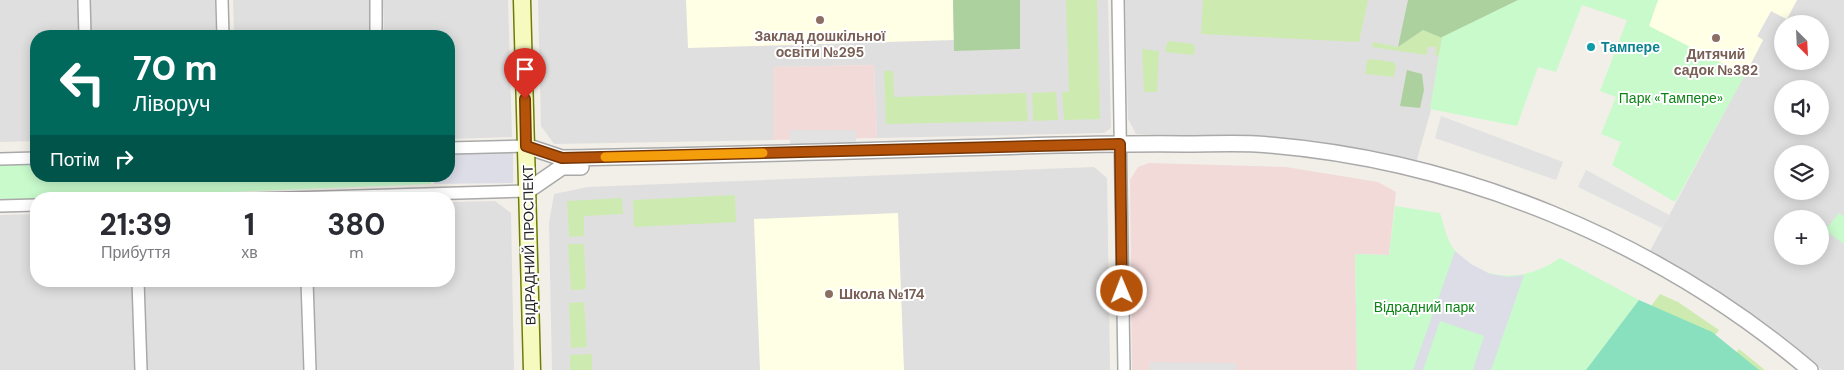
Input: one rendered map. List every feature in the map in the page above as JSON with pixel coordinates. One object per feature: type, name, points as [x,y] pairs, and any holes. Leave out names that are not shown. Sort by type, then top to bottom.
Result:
[{"type":"main road","name":"ВІДРАДНИЙ ПРОСПЕКТ","points":[[522,0],[532,370]]},
{"type":"street","points":[[84,0],[85,30]]},
{"type":"street","points":[[222,0],[223,30]]},
{"type":"street","points":[[376,0],[376,30]]},
{"type":"street","points":[[1118,0],[1124,370]]},
{"type":"street","points":[[455,148],[526,146],[562,158],[1255,144],[1323,152],[1388,164],[1464,184],[1557,216],[1650,260],[1715,297],[1778,342],[1810,370]]},
{"type":"street","points":[[455,193],[527,191],[562,167],[1120,147],[1256,151],[1322,158],[1435,181],[1542,217],[1592,238],[1646,265],[1711,303],[1772,344],[1803,370]]},
{"type":"street","points":[[0,159],[30,158]]},
{"type":"street","points":[[0,206],[30,205]]},
{"type":"street","points":[[138,287],[141,370]]},
{"type":"street","points":[[307,287],[310,370]]},
{"type":"shaded area","points":[[0,0],[215,0],[216,30],[30,30],[30,141],[0,142]]},
{"type":"shaded area","points":[[233,0],[371,0],[372,30],[234,30]]},
{"type":"shaded area","points":[[383,0],[508,0],[512,137],[455,139],[455,30],[384,30]]},
{"type":"shaded area","points":[[538,0],[1108,0],[1111,128],[1104,133],[877,138],[874,65],[773,67],[773,140],[554,144],[541,126]]},
{"type":"shaded area","name":"Заклад дошкільної освіти №295","points":[[686,0],[953,0],[954,40],[688,48]]},
{"type":"shaded area","points":[[1125,0],[1462,0],[1416,163],[1324,144],[1216,136],[1136,134],[1128,119]]},
{"type":"shaded area","name":"Дитячий садок №382","points":[[1658,0],[1797,0],[1789,15],[1779,15],[1771,11],[1757,36],[1763,40],[1745,75],[1648,26]]},
{"type":"shaded area","points":[[1797,0],[1844,0],[1844,370],[1822,370],[1750,314],[1689,273],[1650,251],[1763,40],[1757,37],[1771,11],[1778,15],[1774,15],[1774,70],[1829,70],[1829,15],[1788,15]]},
{"type":"shaded area","points":[[874,65],[877,138],[773,140],[773,67]]},
{"type":"shaded area","points":[[1441,116],[1563,162],[1556,180],[1435,138]]},
{"type":"shaded area","points":[[790,130],[856,130],[856,143],[790,144]]},
{"type":"shaded area","points":[[513,151],[513,183],[434,184],[434,182],[455,182],[455,152]]},
{"type":"shaded area","points":[[1149,163],[1286,167],[1378,182],[1396,192],[1389,255],[1355,254],[1357,370],[1132,370],[1130,180],[1138,167]]},
{"type":"shaded area","points":[[1094,167],[1107,178],[1110,370],[552,370],[549,223],[554,194],[588,187]]},
{"type":"shaded area","points":[[1586,170],[1671,216],[1662,228],[1578,187]]},
{"type":"shaded area","points":[[495,201],[511,213],[514,370],[317,370],[313,287],[455,287],[455,202]]},
{"type":"shaded area","name":"Школа №174","points":[[898,213],[904,370],[760,370],[754,219]]},
{"type":"shaded area","points":[[30,214],[30,287],[300,287],[303,370],[0,370],[0,215]]},
{"type":"shaded area","points":[[1455,251],[1471,264],[1490,274],[1509,277],[1524,275],[1491,370],[1473,370],[1484,336],[1440,321],[1423,370],[1413,370]]},
{"type":"shaded area","points":[[1150,362],[1236,363],[1236,370],[1149,370]]},
{"type":"green space","points":[[953,0],[1020,0],[1020,49],[954,51]]},
{"type":"green space","points":[[1066,0],[1097,0],[1100,119],[1064,120],[1062,92],[1069,92]]},
{"type":"green space","points":[[1203,0],[1368,0],[1359,42],[1201,34]]},
{"type":"green space","points":[[1408,0],[1529,0],[1447,40],[1423,30],[1398,47]]},
{"type":"green space","name":"Парк «Тампере»","points":[[1518,0],[1658,0],[1649,26],[1745,75],[1675,202],[1612,165],[1621,142],[1601,134],[1616,97],[1600,91],[1627,20],[1582,5],[1556,72],[1538,67],[1517,126],[1430,109],[1442,37]]},
{"type":"green space","points":[[1423,30],[1442,37],[1439,56],[1435,55],[1436,47],[1427,47],[1427,55],[1372,47],[1373,42],[1398,47]]},
{"type":"green space","points":[[1170,41],[1193,44],[1195,48],[1194,55],[1165,52],[1167,43]]},
{"type":"green space","points":[[1142,49],[1159,51],[1157,92],[1144,92]]},
{"type":"green space","points":[[1371,59],[1393,62],[1396,65],[1394,77],[1365,74],[1367,61]]},
{"type":"green space","points":[[1407,70],[1422,74],[1424,90],[1420,108],[1400,106]]},
{"type":"green space","points":[[884,71],[893,71],[894,97],[1026,93],[1028,121],[886,124]]},
{"type":"green space","points":[[1056,92],[1058,120],[1033,121],[1032,93]]},
{"type":"green space","points":[[30,163],[30,182],[431,182],[431,184],[228,192],[30,192],[30,200],[0,201],[0,164]]},
{"type":"green space","points":[[735,195],[736,222],[634,227],[633,200]]},
{"type":"green space","points":[[622,198],[623,214],[584,216],[584,236],[569,237],[567,201]]},
{"type":"green space","name":"Відрадний парк","points":[[1395,206],[1440,213],[1453,248],[1467,262],[1480,270],[1506,276],[1520,275],[1547,266],[1560,258],[1639,300],[1586,370],[1357,370],[1355,254],[1389,255]]},
{"type":"green space","points":[[1839,213],[1844,217],[1844,244],[1829,233],[1829,225]]},
{"type":"green space","points":[[568,244],[584,244],[586,289],[571,290]]},
{"type":"green space","points":[[1660,294],[1678,302],[1719,330],[1690,369],[1615,355]]},
{"type":"green space","points":[[1639,300],[1712,332],[1759,370],[1586,370]]},
{"type":"green space","points":[[584,302],[587,347],[571,348],[569,303]]},
{"type":"green space","points":[[1739,349],[1765,370],[1724,370]]},
{"type":"green space","points":[[592,354],[592,370],[570,370],[570,355]]},
{"type":"slow traffic","points":[[605,157],[763,153]]},
{"type":"place","name":"Заклад дошкільної освіти №295","points":[[820,20]]},
{"type":"place","name":"Дитячий садок №382","points":[[1716,38]]},
{"type":"place","name":"Тампере","points":[[1591,47]]},
{"type":"place","name":"Школа №174","points":[[829,294]]},
{"type":"route","points":[[525,99],[526,146],[562,158],[1120,144],[1122,291]]}]
